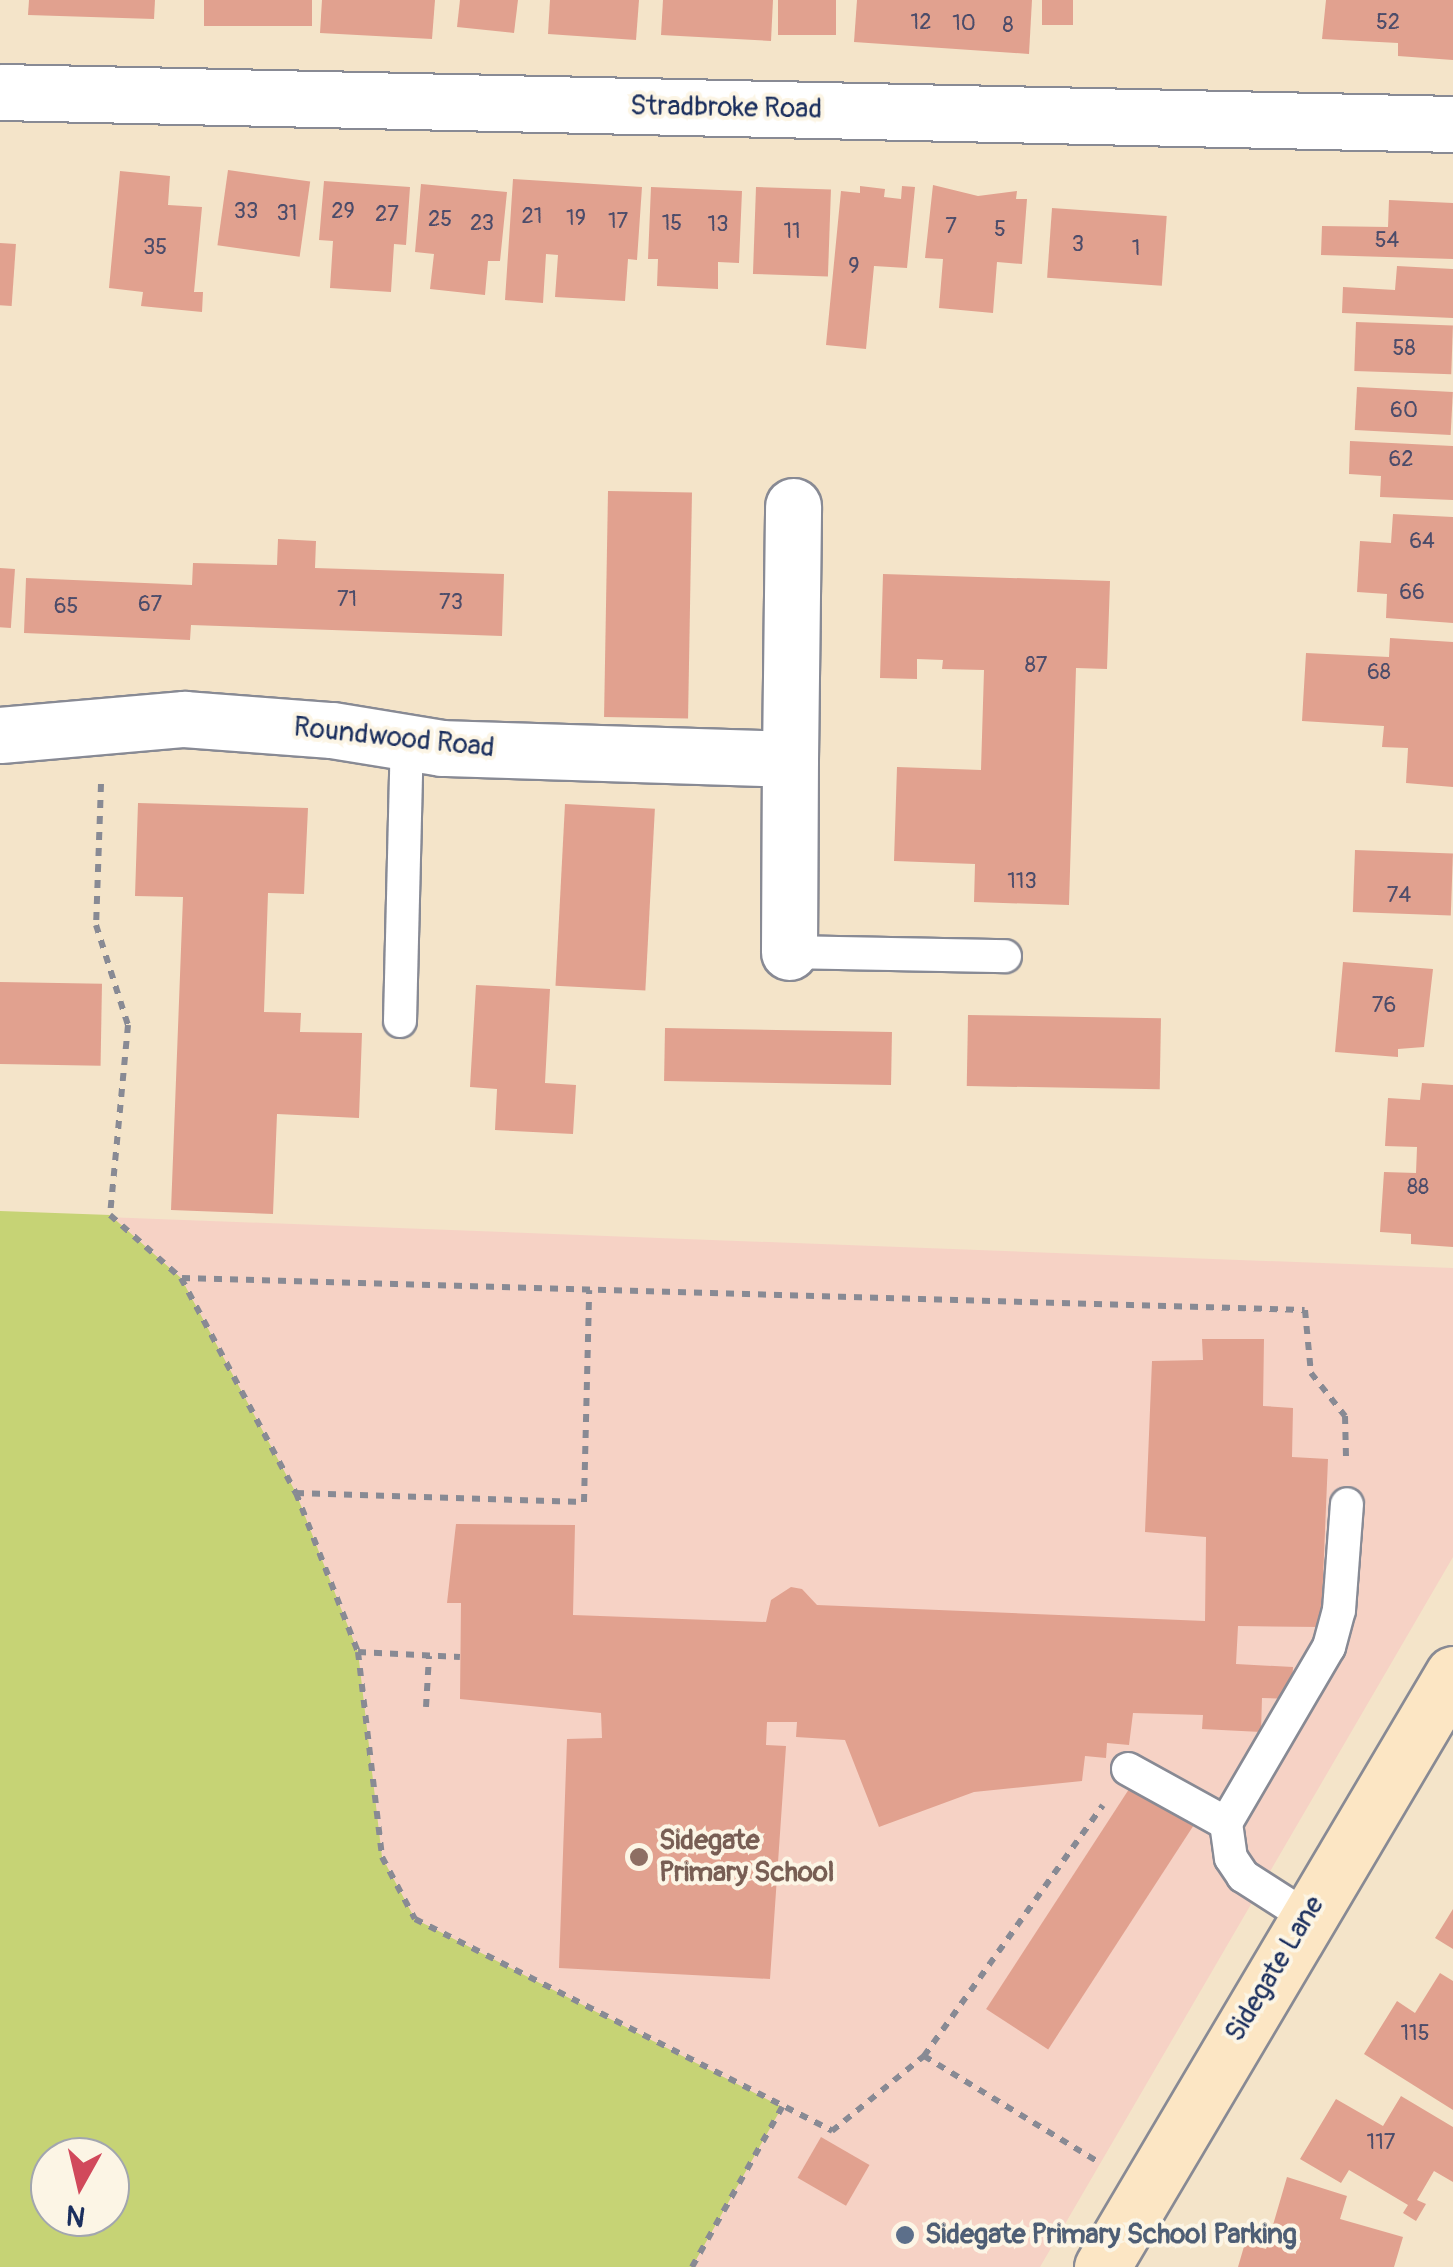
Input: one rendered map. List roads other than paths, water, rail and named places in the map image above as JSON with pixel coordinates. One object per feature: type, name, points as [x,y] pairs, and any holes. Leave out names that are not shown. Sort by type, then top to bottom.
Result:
[{"type":"street","name":"Stradbroke Road","points":[[0,92],[1453,124]]},
{"type":"street","points":[[790,952],[792,506]]},
{"type":"street","name":"Roundwood Road","points":[[0,735],[102,723],[184,720],[408,743],[790,759]]},
{"type":"street","name":"Sidegate Lane","points":[[1102,2267],[1453,1674]]},
{"type":"lane","points":[[400,1020],[408,743]]},
{"type":"lane","points":[[790,952],[1005,956]]},
{"type":"lane","points":[[1307,1917],[1243,1876],[1231,1858],[1226,1823],[1329,1646],[1340,1610],[1347,1504]]},
{"type":"lane","points":[[1128,1770],[1226,1823]]},
{"type":"place","name":"Sidegate Primary School","points":[[639,1857]]},
{"type":"place","name":"Sidegate Primary School Parking","points":[[905,2235]]}]
